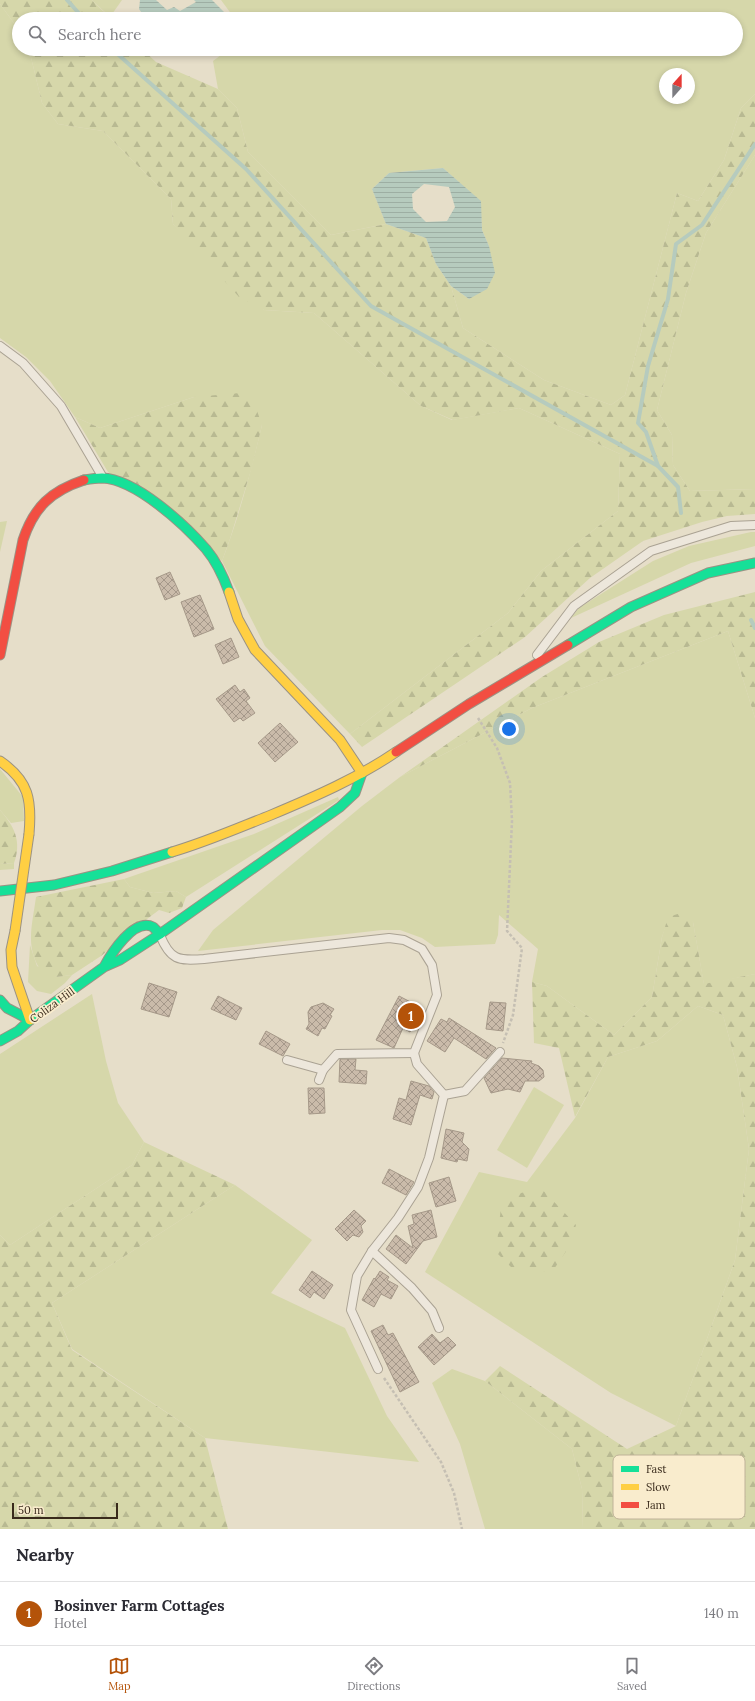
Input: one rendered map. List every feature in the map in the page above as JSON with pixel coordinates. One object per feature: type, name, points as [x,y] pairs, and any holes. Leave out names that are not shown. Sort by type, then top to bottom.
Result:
[{"type":"main road","points":[[0,655],[23,540],[28,525],[36,512],[45,501],[64,488],[85,480],[103,478],[123,483],[142,492],[177,521],[207,550],[224,579],[238,619],[255,650],[340,740],[362,773],[360,785],[354,795],[340,807],[160,934]]},
{"type":"main road","points":[[0,891],[54,885],[163,855],[256,822],[312,798],[362,773],[402,749],[469,704],[631,607],[708,573],[755,563]]},
{"type":"main road","points":[[0,761],[19,775],[28,792],[31,810],[15,931],[11,951],[2,968]]},
{"type":"main road","name":"Coliza Hill","points":[[0,1041],[18,1031],[30,1020],[104,967],[120,960],[160,934],[155,927],[146,924],[139,926],[111,953],[104,967]]},
{"type":"main road","points":[[11,951],[16,982],[30,1020]]},
{"type":"main road","points":[[5,982],[16,982]]},
{"type":"main road","points":[[0,1000],[7,1008],[30,1020]]},
{"type":"lane","points":[[0,346],[23,363],[61,406],[103,478]]},
{"type":"lane","points":[[526,670],[574,606],[651,552],[731,526],[755,525]]},
{"type":"lane","points":[[160,934],[164,946],[171,955],[184,959],[195,960],[389,938],[410,943],[422,949],[432,965],[437,995],[414,1053],[417,1064],[444,1095]]},
{"type":"lane","points":[[444,1095],[465,1091],[500,1052]]},
{"type":"lane","points":[[319,1080],[323,1070],[337,1054],[414,1053]]},
{"type":"lane","points":[[287,1060],[323,1070]]},
{"type":"lane","points":[[378,1369],[351,1310],[357,1276],[372,1251],[398,1218],[418,1187],[429,1158],[444,1095]]},
{"type":"lane","points":[[372,1251],[412,1288],[432,1311],[439,1328]]},
{"type":"path","points":[[469,704],[497,748],[510,784],[512,821],[507,931],[522,948],[513,1015],[500,1052]]},
{"type":"path","points":[[378,1369],[442,1462],[454,1493],[462,1529]]},
{"type":"green space","points":[[0,0],[92,0],[104,12],[12,12],[12,20],[0,4]]},
{"type":"green space","points":[[92,0],[122,0],[114,12],[105,12]]},
{"type":"green space","points":[[221,0],[755,0],[755,94],[741,108],[724,160],[698,201],[677,193],[625,395],[611,405],[544,380],[463,328],[451,286],[469,299],[489,246],[482,230],[480,201],[443,168],[389,173],[372,189],[386,224],[331,235],[248,152],[237,108],[218,89],[213,61],[220,56],[743,56],[743,12],[230,12]]},
{"type":"green space","points":[[0,4],[12,20],[12,56],[31,56],[42,103],[58,124],[103,131],[171,199],[173,224],[264,310],[314,313],[421,406],[452,420],[519,408],[620,454],[618,511],[541,571],[508,613],[350,734],[265,646],[222,561],[244,494],[262,425],[194,397],[100,428],[75,417],[50,381],[26,357],[0,338]]},
{"type":"green space","points":[[31,56],[150,56],[156,62],[218,89],[237,108],[248,152],[331,235],[386,224],[426,238],[436,264],[451,286],[463,328],[544,380],[611,405],[625,395],[677,193],[698,201],[724,160],[741,108],[755,94],[755,155],[706,233],[686,293],[657,410],[672,435],[673,465],[690,491],[755,489],[755,514],[727,516],[702,522],[643,541],[590,578],[525,637],[362,747],[350,734],[508,613],[541,571],[618,511],[620,454],[519,408],[453,420],[421,406],[314,313],[264,310],[239,297],[173,224],[171,199],[103,131],[58,124],[42,103]]},
{"type":"green space","points":[[755,155],[755,489],[690,491],[673,465],[672,435],[657,410],[686,293],[706,233]]},
{"type":"green space","points":[[240,393],[256,408],[262,425],[252,467],[222,561],[108,472],[75,417],[100,428],[194,397]]},
{"type":"green space","points":[[7,521],[0,552],[0,522]]},
{"type":"green space","points":[[755,532],[755,546],[691,563],[571,618],[579,608],[653,561],[689,546]]},
{"type":"green space","points":[[755,592],[755,718],[728,631],[532,708],[400,777],[542,677],[599,642],[664,615]]},
{"type":"green space","points":[[728,631],[755,718],[755,974],[704,985],[693,922],[669,917],[662,937],[652,997],[614,1035],[547,986],[532,982],[538,949],[499,915],[498,935],[495,944],[435,947],[422,938],[400,930],[382,930],[198,951],[213,930],[362,806],[400,777],[532,708]]},
{"type":"green space","points":[[0,769],[23,797],[24,821],[11,823],[0,810]]},
{"type":"green space","points":[[338,797],[339,800],[186,897],[176,891],[153,893],[130,887],[124,879],[254,834]]},
{"type":"green space","points":[[0,810],[13,828],[17,841],[14,863],[0,864]]},
{"type":"green space","points":[[14,863],[14,869],[0,870],[0,864]]},
{"type":"green space","points":[[124,879],[130,887],[153,893],[176,891],[186,897],[182,908],[169,913],[159,910],[101,956],[72,975],[56,977],[44,975],[34,956],[31,938],[36,897]]},
{"type":"green space","points":[[684,912],[693,922],[704,984],[755,974],[755,1529],[583,1529],[582,1489],[572,1449],[485,1381],[500,1366],[627,1449],[676,1426],[735,1260],[749,1149],[737,1067],[723,1015],[698,1006],[657,1041],[608,1057],[575,1117],[559,1048],[534,1043],[532,982],[547,986],[614,1035],[652,997],[662,937],[668,917]]},
{"type":"green space","points":[[30,945],[37,966],[56,977],[72,975],[65,983],[51,994],[37,991],[28,982]]},
{"type":"green space","points":[[92,994],[106,1061],[118,1103],[144,1142],[132,1165],[10,1245],[0,1235],[0,1054]]},
{"type":"green space","points":[[698,1006],[723,1015],[737,1067],[749,1149],[735,1260],[676,1426],[611,1393],[425,1272],[479,1172],[527,1182],[575,1118],[608,1057],[657,1041]]},
{"type":"green space","points":[[534,1087],[564,1105],[527,1168],[497,1150]]},
{"type":"green space","points":[[144,1142],[235,1185],[52,1303],[72,1350],[205,1438],[228,1529],[0,1529],[0,1235],[10,1245],[132,1165]]},
{"type":"green space","points":[[235,1185],[312,1240],[271,1293],[345,1328],[387,1416],[419,1462],[205,1438],[72,1349],[52,1303]]},
{"type":"green space","points":[[541,1188],[576,1225],[569,1247],[552,1272],[512,1268],[496,1252],[501,1207],[517,1194]]},
{"type":"green space","points":[[452,1369],[485,1381],[572,1449],[582,1489],[583,1529],[485,1529],[460,1444],[432,1383]]},
{"type":"shaded area","points":[[140,0],[156,0],[167,10],[174,7],[180,11],[196,2],[194,0],[212,0],[224,12],[141,12],[139,9]]},
{"type":"shaded area","points":[[443,168],[481,201],[482,230],[489,246],[495,273],[487,289],[469,299],[451,286],[436,264],[426,238],[386,224],[372,189],[389,173]],"holes":[[[424,184],[449,187],[455,207],[447,221],[426,222],[413,209],[412,194]]]},
{"type":"building","points":[[170,572],[180,594],[165,600],[156,578]]},
{"type":"building","points":[[200,595],[214,629],[194,637],[181,602]]},
{"type":"building","points":[[231,638],[239,657],[223,664],[215,645]]},
{"type":"building","points":[[235,685],[240,692],[244,689],[250,698],[246,701],[255,713],[243,721],[240,718],[234,722],[216,699]]},
{"type":"building","points":[[280,723],[298,742],[275,762],[258,743]]},
{"type":"building","points":[[149,983],[177,992],[169,1017],[141,1009]]},
{"type":"building","points":[[218,996],[242,1008],[236,1020],[211,1009]]},
{"type":"building","points":[[399,996],[422,1008],[410,1032],[403,1028],[394,1048],[376,1040]]},
{"type":"building","points":[[490,1002],[506,1003],[503,1031],[486,1029]]},
{"type":"building","points":[[323,1003],[334,1009],[325,1029],[322,1028],[318,1036],[306,1029],[309,1024],[308,1012],[311,1007]]},
{"type":"building","points":[[449,1018],[496,1048],[486,1059],[454,1038],[445,1052],[427,1041],[441,1019],[447,1022]]},
{"type":"building","points":[[266,1031],[290,1044],[283,1056],[259,1044]]},
{"type":"building","points":[[502,1058],[532,1061],[531,1063],[539,1066],[543,1070],[544,1077],[539,1081],[525,1081],[520,1092],[508,1089],[491,1093],[484,1078]]},
{"type":"building","points":[[340,1059],[356,1059],[355,1070],[367,1071],[366,1084],[339,1082]]},
{"type":"building","points":[[411,1081],[429,1086],[434,1092],[432,1099],[420,1095],[411,1125],[393,1119],[399,1098],[406,1100]]},
{"type":"building","points":[[308,1088],[324,1088],[325,1113],[309,1114]]},
{"type":"building","points":[[446,1129],[464,1133],[462,1142],[469,1149],[467,1161],[458,1159],[457,1162],[441,1158]]},
{"type":"building","points":[[389,1169],[414,1182],[406,1195],[382,1183]]},
{"type":"building","points":[[449,1177],[456,1201],[436,1207],[429,1183]]},
{"type":"building","points":[[354,1210],[366,1221],[361,1226],[363,1232],[359,1237],[353,1235],[347,1241],[335,1229]]},
{"type":"building","points":[[431,1210],[437,1237],[423,1241],[406,1264],[386,1249],[396,1235],[413,1248],[408,1226],[414,1224],[412,1215]]},
{"type":"building","points":[[312,1271],[333,1285],[324,1299],[314,1292],[310,1298],[299,1290]]},
{"type":"building","points":[[380,1271],[389,1277],[387,1280],[398,1286],[391,1299],[381,1294],[374,1307],[362,1300],[374,1278],[375,1279]]},
{"type":"building","points":[[383,1325],[388,1335],[393,1333],[419,1382],[400,1392],[371,1331]]},
{"type":"building","points":[[432,1334],[440,1343],[448,1337],[456,1345],[434,1365],[418,1347]]},
{"type":"waterway","points":[[67,0],[78,12]]},
{"type":"waterway","points":[[120,56],[246,169],[371,306],[658,466]]},
{"type":"waterway","points":[[681,513],[678,487],[658,466],[646,432],[638,423],[648,366],[668,299],[676,244],[702,225],[755,144]]},
{"type":"waterway","points":[[751,620],[755,628]]},
{"type":"traffic: fast","points":[[84,480],[102,478],[115,480],[130,486],[159,505],[186,528],[206,549],[225,581],[229,592]]},
{"type":"traffic: fast","points":[[568,645],[631,607],[708,573],[755,563]]},
{"type":"traffic: fast","points":[[160,934],[340,807],[355,793],[362,773]]},
{"type":"traffic: fast","points":[[0,891],[54,885],[112,871],[172,852]]},
{"type":"traffic: fast","points":[[0,1041],[18,1031],[30,1020],[104,967],[120,960],[160,934],[153,927],[146,925],[138,927],[124,938],[104,967]]},
{"type":"traffic: fast","points":[[0,1000],[7,1008],[30,1020]]},
{"type":"traffic: slow","points":[[229,592],[238,619],[255,650],[340,740],[362,773]]},
{"type":"traffic: slow","points":[[172,852],[222,835],[303,801],[351,779],[396,752]]},
{"type":"traffic: slow","points":[[0,761],[10,768],[23,784],[29,801],[29,834]]},
{"type":"traffic: slow","points":[[15,931],[29,834]]},
{"type":"traffic: slow","points":[[15,931],[11,950],[12,967],[30,1020]]},
{"type":"traffic: jam","points":[[0,655],[23,540],[27,528],[38,509],[53,495],[72,484],[84,480]]},
{"type":"traffic: jam","points":[[396,752],[469,704],[568,645]]},
{"type":"place","name":"Bosinver Farm Cottages","points":[[411,1016]]}]
